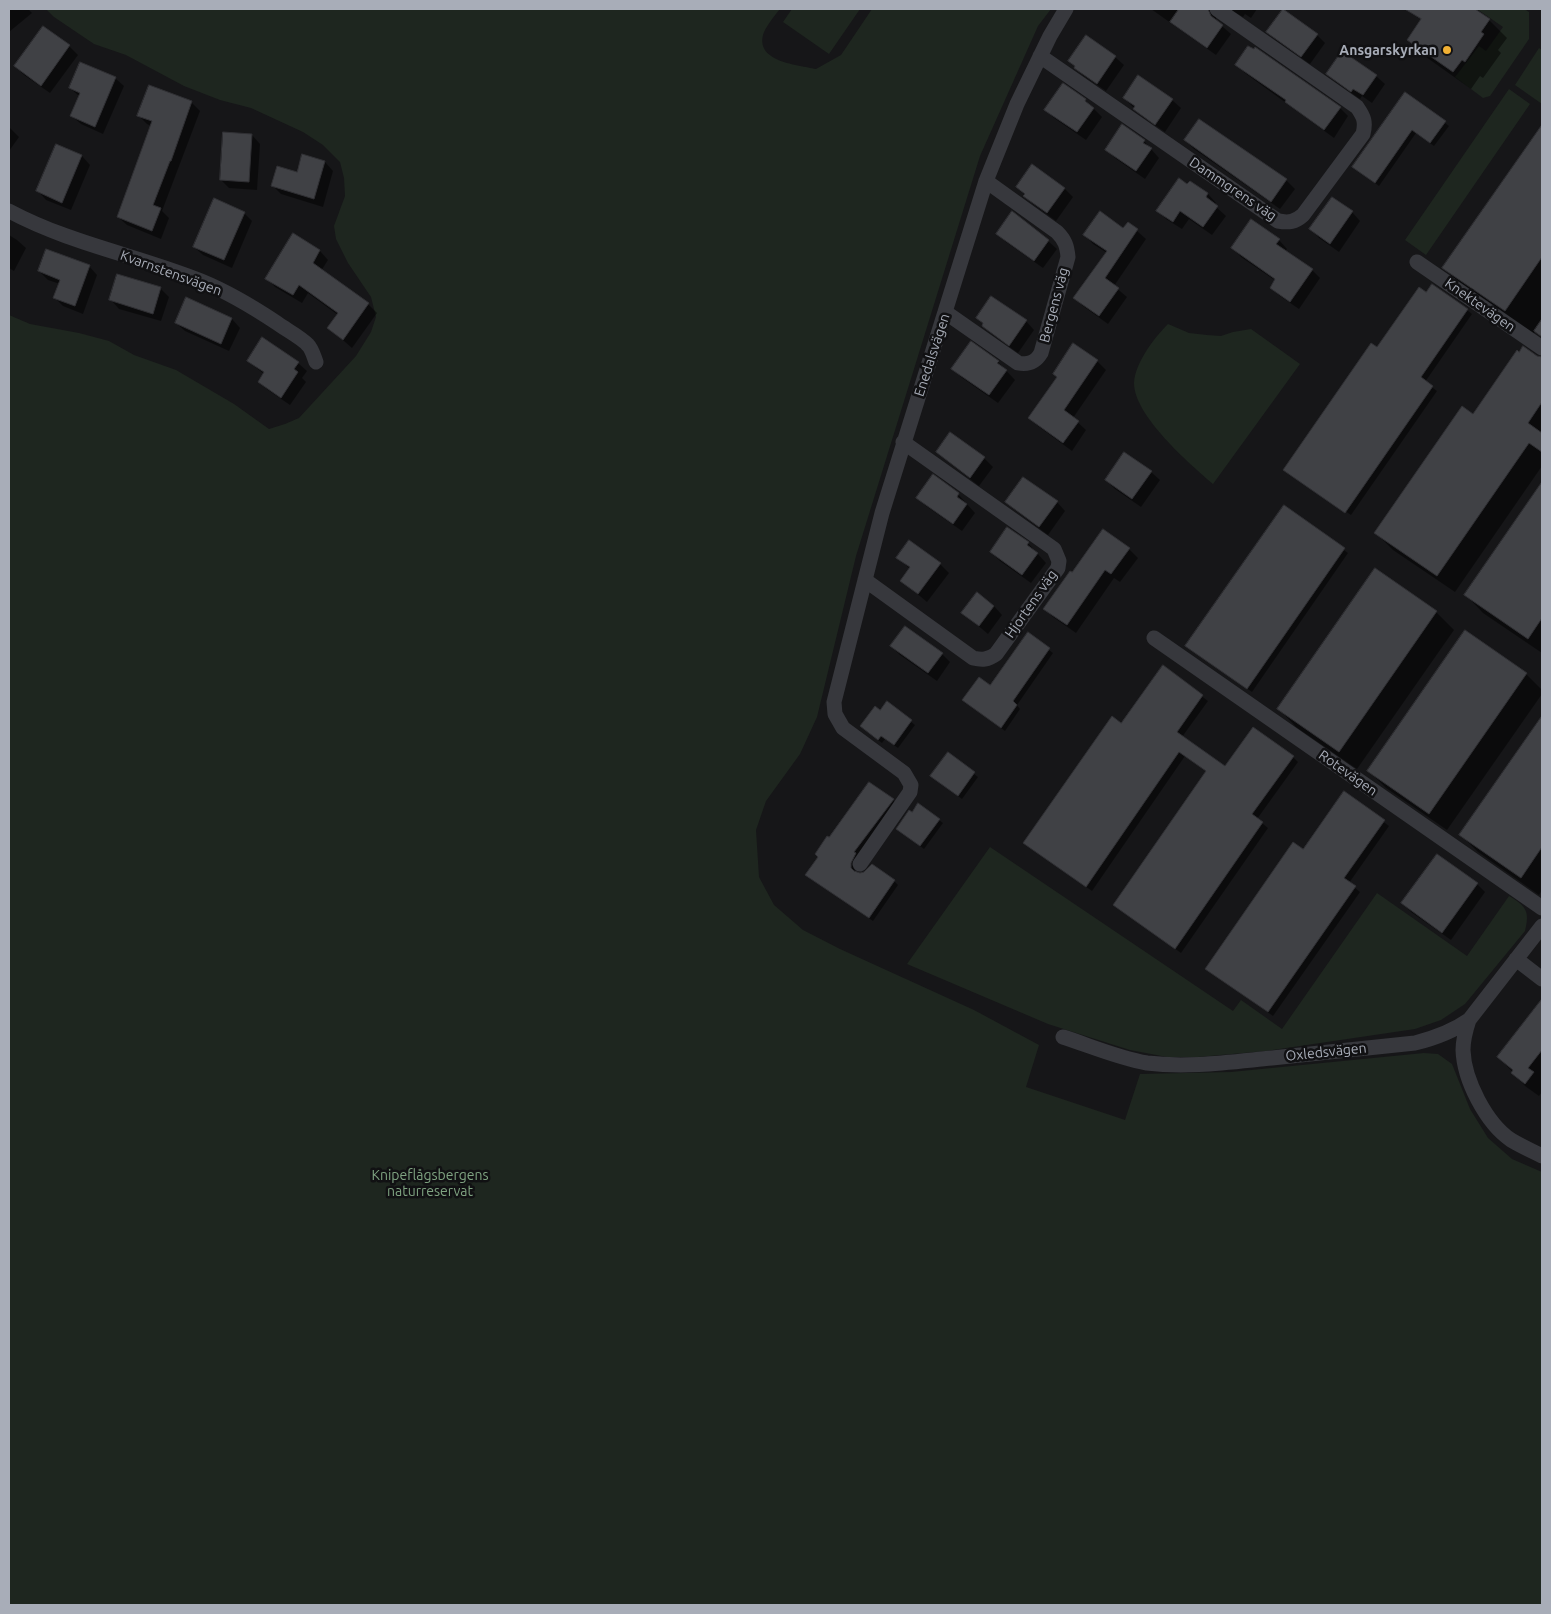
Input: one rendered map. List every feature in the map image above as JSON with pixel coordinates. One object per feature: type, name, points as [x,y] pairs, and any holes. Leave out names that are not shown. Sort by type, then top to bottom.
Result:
[{"type":"street","name":"Enedalsvägen","points":[[860,864],[910,792],[911,785],[904,773],[848,733],[838,722],[834,702],[903,442],[986,181],[1017,104],[1050,36],[1066,9]]},
{"type":"street","name":"Dammgrens väg","points":[[1040,56],[1278,220],[1287,223],[1296,221],[1304,215],[1363,134],[1364,116],[1358,107],[1217,9]]},
{"type":"street","name":"Bergens väg","points":[[945,312],[1018,363],[1032,363],[1038,359],[1041,353],[1068,257],[1067,248],[1058,232],[986,181]]},
{"type":"street","name":"Kvarnstensvägen","points":[[9,211],[32,224],[64,236],[149,262],[202,281],[257,310],[308,345],[316,362]]},
{"type":"street","name":"Knektevägen","points":[[1418,262],[1542,348]]},
{"type":"street","name":"Hjortens väg","points":[[865,580],[973,658],[981,660],[989,659],[996,654],[1058,568],[1059,562],[1054,549],[903,442]]},
{"type":"street","name":"Rotevägen","points":[[1154,638],[1542,908]]},
{"type":"street","name":"Oxledsvägen","points":[[1063,1037],[1125,1058],[1147,1062],[1206,1064],[1415,1043],[1446,1034],[1469,1020],[1542,926]]},
{"type":"street","points":[[1516,959],[1542,979]]},
{"type":"street","points":[[1469,1020],[1464,1034],[1463,1050],[1466,1068],[1479,1101],[1488,1116],[1505,1135],[1542,1156]]},
{"type":"green space","name":"Knipeflågsbergens naturreservat","points":[[46,9],[780,9],[763,35],[763,44],[766,51],[780,61],[816,69],[841,55],[872,9],[1051,9],[1038,26],[980,156],[856,556],[817,717],[800,754],[766,801],[756,830],[759,877],[774,905],[803,930],[840,949],[974,1010],[1039,1045],[1026,1087],[1125,1120],[1140,1074],[1231,1072],[1424,1053],[1438,1054],[1452,1064],[1470,1109],[1488,1138],[1512,1159],[1542,1172],[1542,1605],[9,1605],[9,315],[30,324],[79,333],[109,341],[134,355],[176,370],[234,404],[269,429],[299,418],[356,356],[371,332],[376,317],[371,297],[348,263],[336,239],[334,226],[345,196],[344,178],[340,162],[323,145],[303,132],[251,108],[220,100],[184,86],[126,55],[94,44],[54,17]]},
{"type":"green space","points":[[792,9],[860,9],[829,54],[783,22]]},
{"type":"green space","points":[[1477,9],[1524,9],[1529,12],[1529,39],[1490,96],[1483,98],[1455,77],[1479,46],[1486,51],[1503,27]]},
{"type":"green space","points":[[1539,48],[1542,50],[1542,104],[1515,85]]},
{"type":"green space","points":[[1509,89],[1530,104],[1426,255],[1405,240]]},
{"type":"green space","points":[[1168,324],[1189,333],[1221,336],[1251,329],[1300,364],[1213,484],[1165,438],[1143,410],[1136,396],[1134,383],[1138,367],[1151,344]]},
{"type":"green space","points":[[990,847],[1233,1011],[1241,1000],[1282,1029],[1377,893],[1467,956],[1509,896],[1523,906],[1527,918],[1525,931],[1465,1004],[1441,1020],[1415,1029],[1266,1051],[1198,1057],[1167,1057],[1130,1050],[1048,1024],[907,964]]},
{"type":"building","points":[[1179,9],[1208,9],[1211,16],[1223,25],[1207,48],[1170,22]]},
{"type":"building","points":[[1283,9],[1318,34],[1301,57],[1266,32]]},
{"type":"building","name":"Ansgarskyrkan","points":[[1405,9],[1475,9],[1490,19],[1481,32],[1484,34],[1465,62],[1462,60],[1453,72],[1407,40],[1421,19]]},
{"type":"building","points":[[43,26],[70,45],[41,86],[14,66]]},
{"type":"building","points":[[1086,35],[1116,56],[1097,84],[1074,68],[1075,66],[1068,61]]},
{"type":"building","points":[[1248,46],[1254,49],[1255,47],[1341,107],[1324,130],[1285,102],[1286,100],[1235,65]]},
{"type":"building","points":[[1342,51],[1377,75],[1363,95],[1353,89],[1351,92],[1326,74]]},
{"type":"building","points":[[80,62],[116,77],[95,127],[70,116],[80,93],[69,88]]},
{"type":"building","points":[[1138,75],[1173,99],[1155,125],[1133,109],[1135,106],[1123,98]]},
{"type":"building","points":[[1063,83],[1086,99],[1085,101],[1094,108],[1077,132],[1044,110]]},
{"type":"building","points":[[149,85],[192,101],[153,205],[161,208],[152,231],[117,217],[152,121],[137,116]]},
{"type":"building","points":[[1405,92],[1446,121],[1430,143],[1412,130],[1375,183],[1352,167]]},
{"type":"building","points":[[1199,119],[1287,179],[1271,202],[1184,140]]},
{"type":"building","points":[[1122,124],[1145,140],[1143,143],[1152,148],[1136,171],[1105,150]]},
{"type":"building","points":[[1542,125],[1542,257],[1505,311],[1442,268]]},
{"type":"building","points":[[223,132],[252,134],[249,182],[220,180]]},
{"type":"building","points":[[56,144],[82,155],[62,203],[36,191]]},
{"type":"building","points":[[302,154],[325,161],[314,199],[271,186],[277,166],[297,172]]},
{"type":"building","points":[[1032,164],[1065,188],[1047,213],[1023,196],[1025,194],[1016,187]]},
{"type":"building","points":[[1179,178],[1187,184],[1190,181],[1208,193],[1206,197],[1218,206],[1203,227],[1180,211],[1173,222],[1156,211]]},
{"type":"building","points":[[1332,197],[1353,211],[1330,244],[1309,229]]},
{"type":"building","points":[[214,198],[245,212],[224,260],[193,247]]},
{"type":"building","points":[[1012,211],[1049,240],[1034,261],[996,234]]},
{"type":"building","points":[[1100,211],[1123,228],[1128,222],[1138,229],[1105,278],[1119,288],[1099,316],[1073,298],[1107,251],[1083,235]]},
{"type":"building","points":[[1251,219],[1280,239],[1276,244],[1313,269],[1290,302],[1270,288],[1275,279],[1231,248]]},
{"type":"building","points":[[293,233],[320,250],[313,263],[369,303],[343,340],[327,328],[338,313],[299,285],[293,295],[265,279]]},
{"type":"building","points":[[46,249],[90,265],[75,306],[53,298],[60,280],[38,271]]},
{"type":"building","points":[[117,274],[161,287],[153,314],[109,300]]},
{"type":"building","points":[[1432,284],[1468,309],[1421,377],[1433,386],[1345,513],[1283,470],[1371,343],[1377,347],[1419,287],[1426,292]]},
{"type":"building","points":[[991,296],[1027,320],[1009,346],[982,326],[983,323],[976,318]]},
{"type":"building","points":[[186,297],[232,318],[221,344],[175,323]]},
{"type":"building","points":[[1542,319],[1542,337],[1534,331]]},
{"type":"building","points":[[262,337],[299,362],[294,369],[298,372],[281,398],[258,382],[264,372],[247,361]]},
{"type":"building","points":[[971,341],[999,361],[997,363],[1007,370],[989,395],[951,369]]},
{"type":"building","points":[[1073,343],[1098,360],[1064,410],[1079,421],[1063,443],[1028,418],[1057,377],[1053,374]]},
{"type":"building","points":[[1523,346],[1537,356],[1542,357],[1542,402],[1528,423],[1542,433],[1542,452],[1529,443],[1437,576],[1374,533],[1462,406],[1473,414],[1517,350],[1519,352]]},
{"type":"building","points":[[950,432],[985,457],[970,478],[936,452]]},
{"type":"building","points":[[1124,452],[1152,471],[1132,499],[1105,480]]},
{"type":"building","points":[[933,474],[959,493],[957,497],[967,504],[953,524],[916,498]]},
{"type":"building","points":[[1023,477],[1058,501],[1039,527],[1005,502]]},
{"type":"building","points":[[1542,482],[1542,618],[1528,639],[1464,595]]},
{"type":"building","points":[[1284,505],[1345,548],[1247,689],[1185,646]]},
{"type":"building","points":[[1007,527],[1029,542],[1027,545],[1038,553],[1022,575],[990,552]]},
{"type":"building","points":[[1103,529],[1130,548],[1111,574],[1105,570],[1067,625],[1043,609]]},
{"type":"building","points":[[909,540],[941,563],[918,594],[900,581],[910,567],[896,558]]},
{"type":"building","points":[[1375,568],[1437,611],[1339,752],[1277,709]]},
{"type":"building","points":[[977,592],[994,606],[979,626],[961,613]]},
{"type":"building","points":[[905,626],[943,653],[928,673],[890,646]]},
{"type":"building","points":[[1465,630],[1527,673],[1429,814],[1367,771]]},
{"type":"building","points":[[1028,632],[1050,648],[1013,701],[1017,705],[1001,728],[962,700],[979,677],[990,685]]},
{"type":"building","points":[[1163,665],[1203,695],[1177,732],[1225,766],[1253,727],[1294,756],[1252,814],[1263,822],[1175,949],[1113,905],[1206,771],[1179,752],[1086,887],[1023,843],[1112,716],[1121,723]]},
{"type":"building","points":[[887,701],[912,720],[894,745],[881,736],[878,740],[860,726],[875,706],[880,710]]},
{"type":"building","points":[[1542,716],[1542,847],[1521,878],[1459,835]]},
{"type":"building","points":[[948,752],[975,772],[958,796],[930,776]]},
{"type":"building","points":[[869,782],[894,799],[854,852],[856,853],[851,863],[851,868],[860,873],[864,872],[872,864],[895,880],[869,918],[805,875],[818,857],[815,854],[827,836],[829,837]]},
{"type":"building","points":[[1344,791],[1385,820],[1344,878],[1356,886],[1268,1012],[1205,969],[1293,842],[1303,849]]},
{"type":"building","points":[[918,803],[940,819],[920,846],[896,829],[909,810],[912,812]]},
{"type":"building","points":[[1437,854],[1478,883],[1442,933],[1401,903]]},
{"type":"building","points":[[1542,999],[1542,1050],[1528,1068],[1534,1072],[1525,1084],[1511,1073],[1513,1070],[1497,1057]]},
{"type":"place","name":"Ansgarskyrkan","points":[[1447,50]]}]
